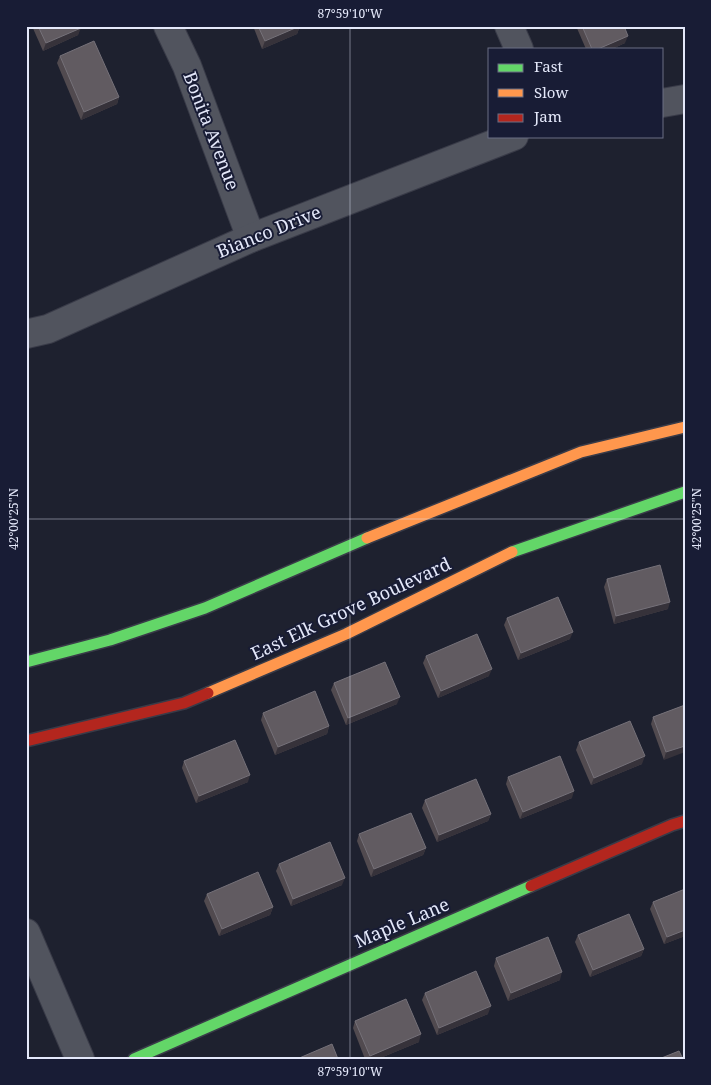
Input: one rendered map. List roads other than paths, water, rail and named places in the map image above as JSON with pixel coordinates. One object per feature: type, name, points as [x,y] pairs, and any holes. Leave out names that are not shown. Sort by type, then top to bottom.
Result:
[{"type":"street","name":"Bonita Avenue","points":[[168,26],[186,66],[251,238]]},
{"type":"street","points":[[509,26],[519,48]]},
{"type":"street","points":[[664,102],[685,98]]},
{"type":"street","name":"Bianco Drive","points":[[26,334],[48,329],[251,238],[509,138]]},
{"type":"street","points":[[26,662],[110,640],[205,608],[388,529],[581,452],[685,427]]},
{"type":"street","name":"East Elk Grove Boulevard","points":[[26,741],[184,703],[346,634],[517,550],[685,492]]},
{"type":"street","name":"Maple Lane","points":[[134,1059],[685,821]]},
{"type":"street","points":[[26,933],[80,1059]]}]
